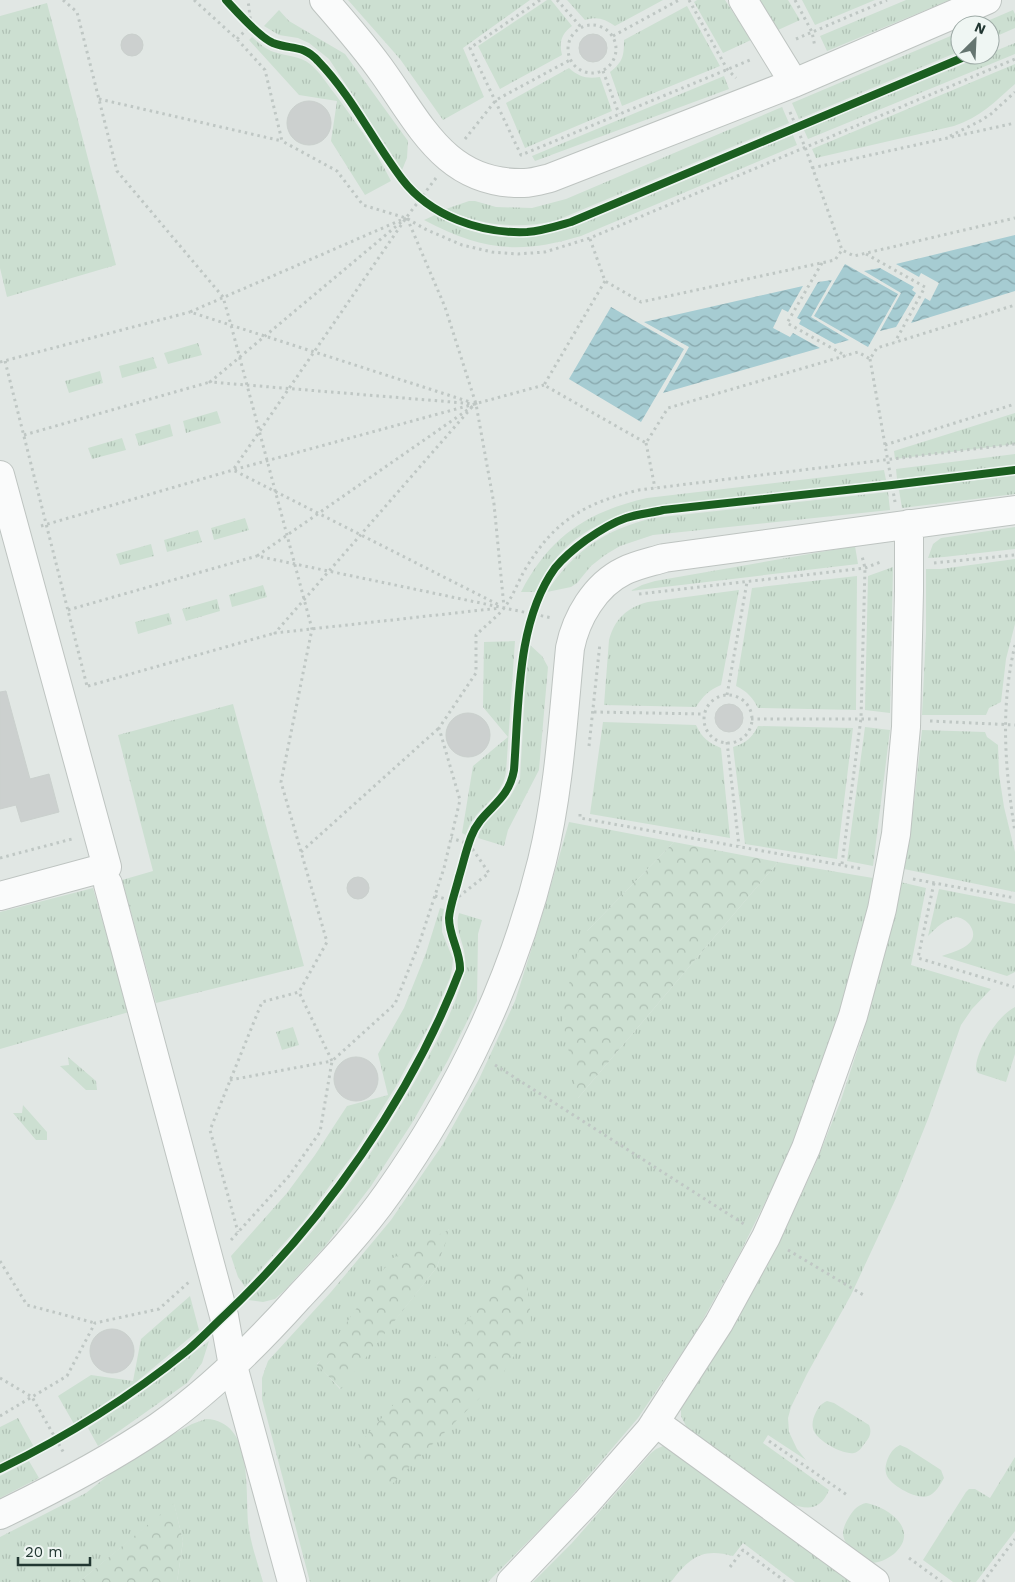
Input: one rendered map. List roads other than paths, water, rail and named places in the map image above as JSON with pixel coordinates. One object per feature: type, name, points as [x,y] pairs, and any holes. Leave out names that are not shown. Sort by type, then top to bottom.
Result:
[{"type":"lane","points":[[324,0],[372,57],[428,137],[444,155],[462,168],[480,177],[500,182],[525,183],[550,178],[790,94],[987,0]]},
{"type":"lane","points":[[742,0],[790,94]]},
{"type":"lane","points":[[0,475],[107,867],[0,896]]},
{"type":"lane","points":[[0,1515],[79,1476],[158,1426],[218,1380],[272,1327],[347,1246],[388,1194],[427,1133],[472,1050],[494,1004],[518,944],[542,860],[556,786],[573,633],[590,601],[604,585],[622,572],[640,564],[664,558],[903,516],[1015,510]]},
{"type":"lane","points":[[511,1582],[586,1503],[650,1430],[720,1323],[766,1237],[806,1148],[853,1016],[883,900],[896,834],[906,728],[909,600],[903,516]]},
{"type":"lane","points":[[108,884],[224,1316],[233,1366],[292,1582]]},
{"type":"lane","points":[[655,1422],[875,1582]]},
{"type":"water","points":[[1015,235],[1015,291],[911,323],[925,298],[930,301],[939,283],[921,273],[919,277],[896,264]]},
{"type":"water","points":[[845,264],[898,294],[868,347],[814,316]]},
{"type":"water","points":[[880,268],[914,287],[912,290],[916,293],[896,327],[880,331],[901,293],[864,271]]},
{"type":"water","points":[[832,280],[811,317],[849,340],[835,344],[799,324],[801,320],[797,318],[818,282]]},
{"type":"water","points":[[803,286],[788,312],[782,309],[773,328],[790,337],[793,333],[820,348],[663,393],[689,347],[644,322]]},
{"type":"water","points":[[611,307],[684,349],[641,422],[569,379]]}]
